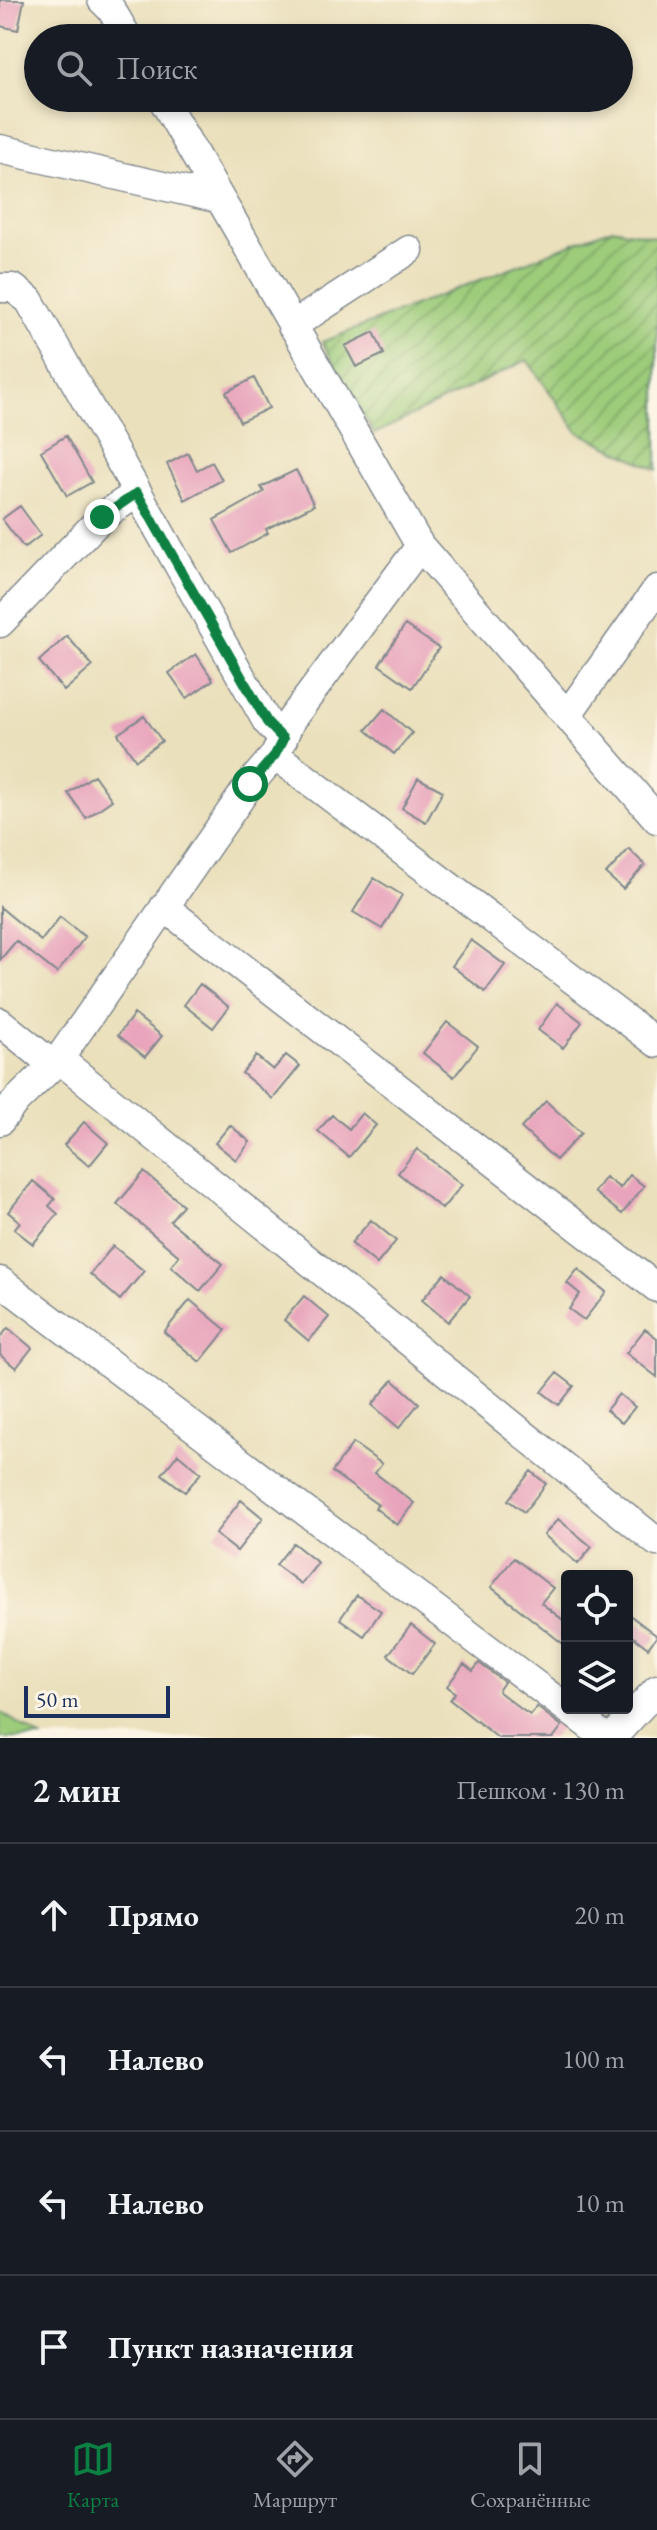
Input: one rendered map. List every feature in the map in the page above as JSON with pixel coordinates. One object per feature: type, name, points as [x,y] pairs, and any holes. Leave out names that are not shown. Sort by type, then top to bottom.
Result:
[{"type":"street","points":[[102,0],[120,24]]},
{"type":"street","points":[[170,112],[420,546],[657,819]]},
{"type":"street","points":[[0,149],[220,199]]},
{"type":"street","points":[[292,326],[409,250]]},
{"type":"street","points":[[0,288],[13,288],[29,300],[279,747],[657,1043]]},
{"type":"street","points":[[0,623],[102,517],[137,493]]},
{"type":"street","points":[[0,1121],[56,1062],[279,747],[291,720],[420,546]]},
{"type":"street","points":[[568,714],[657,589]]},
{"type":"street","points":[[164,907],[657,1288]]},
{"type":"street","points":[[0,1022],[56,1062],[657,1542]]},
{"type":"street","points":[[0,1281],[609,1738],[657,1689]]},
{"type":"green space","points":[[612,228],[657,237],[657,470],[578,432],[527,360],[374,434],[322,342]]},
{"type":"green space","points":[[0,1712],[41,1738],[0,1738]]},
{"type":"building","points":[[0,0],[24,0],[18,30],[0,26]]},
{"type":"building","points":[[374,332],[384,354],[356,367],[345,346]]},
{"type":"building","points":[[254,378],[269,408],[240,422],[226,392]]},
{"type":"building","points":[[66,436],[92,482],[67,496],[41,451]]},
{"type":"building","points":[[188,453],[197,470],[212,462],[222,480],[185,500],[167,464]]},
{"type":"building","points":[[296,470],[314,505],[266,529],[268,533],[232,553],[214,520],[264,492],[261,487]]},
{"type":"building","points":[[20,506],[41,535],[24,548],[2,519]]},
{"type":"building","points":[[405,625],[439,648],[412,688],[379,665]]},
{"type":"building","points":[[67,636],[93,666],[64,691],[39,661]]},
{"type":"building","points":[[196,654],[213,680],[187,698],[169,673]]},
{"type":"building","points":[[384,709],[412,733],[394,754],[366,730]]},
{"type":"building","points":[[144,716],[162,741],[136,760],[118,734]]},
{"type":"building","points":[[94,775],[112,800],[86,818],[68,793]]},
{"type":"building","points":[[418,778],[443,791],[426,822],[402,808]]},
{"type":"building","points":[[629,849],[645,865],[623,889],[606,874]]},
{"type":"building","points":[[374,878],[402,895],[382,929],[353,912]]},
{"type":"building","points":[[0,907],[41,941],[60,917],[85,937],[57,973],[16,941],[0,960]]},
{"type":"building","points":[[471,940],[505,965],[485,992],[452,966]]},
{"type":"building","points":[[200,984],[229,1007],[213,1028],[184,1005]]},
{"type":"building","points":[[557,1003],[582,1022],[563,1048],[538,1030]]},
{"type":"building","points":[[134,1014],[162,1036],[145,1057],[118,1035]]},
{"type":"building","points":[[447,1022],[478,1046],[454,1077],[423,1053]]},
{"type":"building","points":[[286,1055],[300,1066],[273,1099],[242,1073],[256,1056],[273,1070]]},
{"type":"building","points":[[546,1101],[581,1133],[556,1160],[521,1128]]},
{"type":"building","points":[[362,1113],[376,1125],[349,1157],[318,1131],[332,1115],[349,1129]]},
{"type":"building","points":[[84,1122],[108,1143],[89,1166],[64,1145]]},
{"type":"building","points":[[230,1125],[250,1142],[236,1160],[215,1143]]},
{"type":"building","points":[[417,1149],[462,1185],[442,1209],[398,1173]]},
{"type":"building","points":[[144,1172],[183,1205],[170,1221],[223,1264],[200,1291],[171,1266],[179,1256],[117,1204]]},
{"type":"building","points":[[630,1175],[644,1186],[622,1214],[594,1192],[605,1177],[620,1188]]},
{"type":"building","points":[[33,1181],[55,1199],[49,1206],[58,1214],[33,1244],[14,1229],[20,1222],[8,1212]]},
{"type":"building","points":[[371,1220],[396,1241],[377,1264],[351,1243]]},
{"type":"building","points":[[113,1246],[144,1271],[120,1300],[90,1274]]},
{"type":"building","points":[[578,1269],[606,1292],[584,1320],[569,1309],[580,1294],[567,1283]]},
{"type":"building","points":[[444,1274],[470,1296],[448,1322],[422,1300]]},
{"type":"building","points":[[304,1296],[329,1317],[309,1341],[284,1320]]},
{"type":"building","points":[[190,1300],[226,1330],[200,1362],[164,1332]]},
{"type":"building","points":[[8,1328],[32,1348],[16,1368],[0,1355],[0,1338]]},
{"type":"building","points":[[645,1329],[657,1338],[657,1377],[626,1353]]},
{"type":"building","points":[[557,1373],[574,1386],[559,1405],[542,1392]]},
{"type":"building","points":[[393,1380],[419,1403],[399,1428],[372,1405]]},
{"type":"building","points":[[619,1394],[635,1407],[622,1423],[606,1410]]},
{"type":"building","points":[[353,1443],[382,1464],[375,1473],[414,1503],[397,1525],[375,1508],[378,1505],[332,1472]]},
{"type":"building","points":[[178,1454],[201,1473],[185,1492],[162,1474]]},
{"type":"building","points":[[531,1471],[546,1484],[524,1512],[508,1500]]},
{"type":"building","points":[[241,1500],[263,1518],[237,1551],[215,1534]]},
{"type":"building","points":[[558,1519],[592,1547],[578,1564],[544,1535]]},
{"type":"building","points":[[293,1543],[318,1563],[301,1584],[276,1565]]},
{"type":"building","points":[[514,1558],[553,1588],[541,1603],[561,1618],[561,1642],[491,1587]]},
{"type":"building","points":[[357,1595],[381,1611],[364,1636],[340,1619]]},
{"type":"building","points":[[633,1618],[657,1636],[648,1648],[633,1637]]},
{"type":"building","points":[[411,1625],[435,1644],[412,1674],[388,1655]]},
{"type":"building","points":[[479,1663],[504,1682],[498,1691],[521,1709],[530,1715],[537,1707],[562,1726],[553,1738],[498,1738],[450,1700],[455,1693],[447,1686],[464,1664],[473,1671]]},
{"type":"route","points":[[102,517],[137,493],[267,722],[283,739],[275,755],[250,784]]}]
